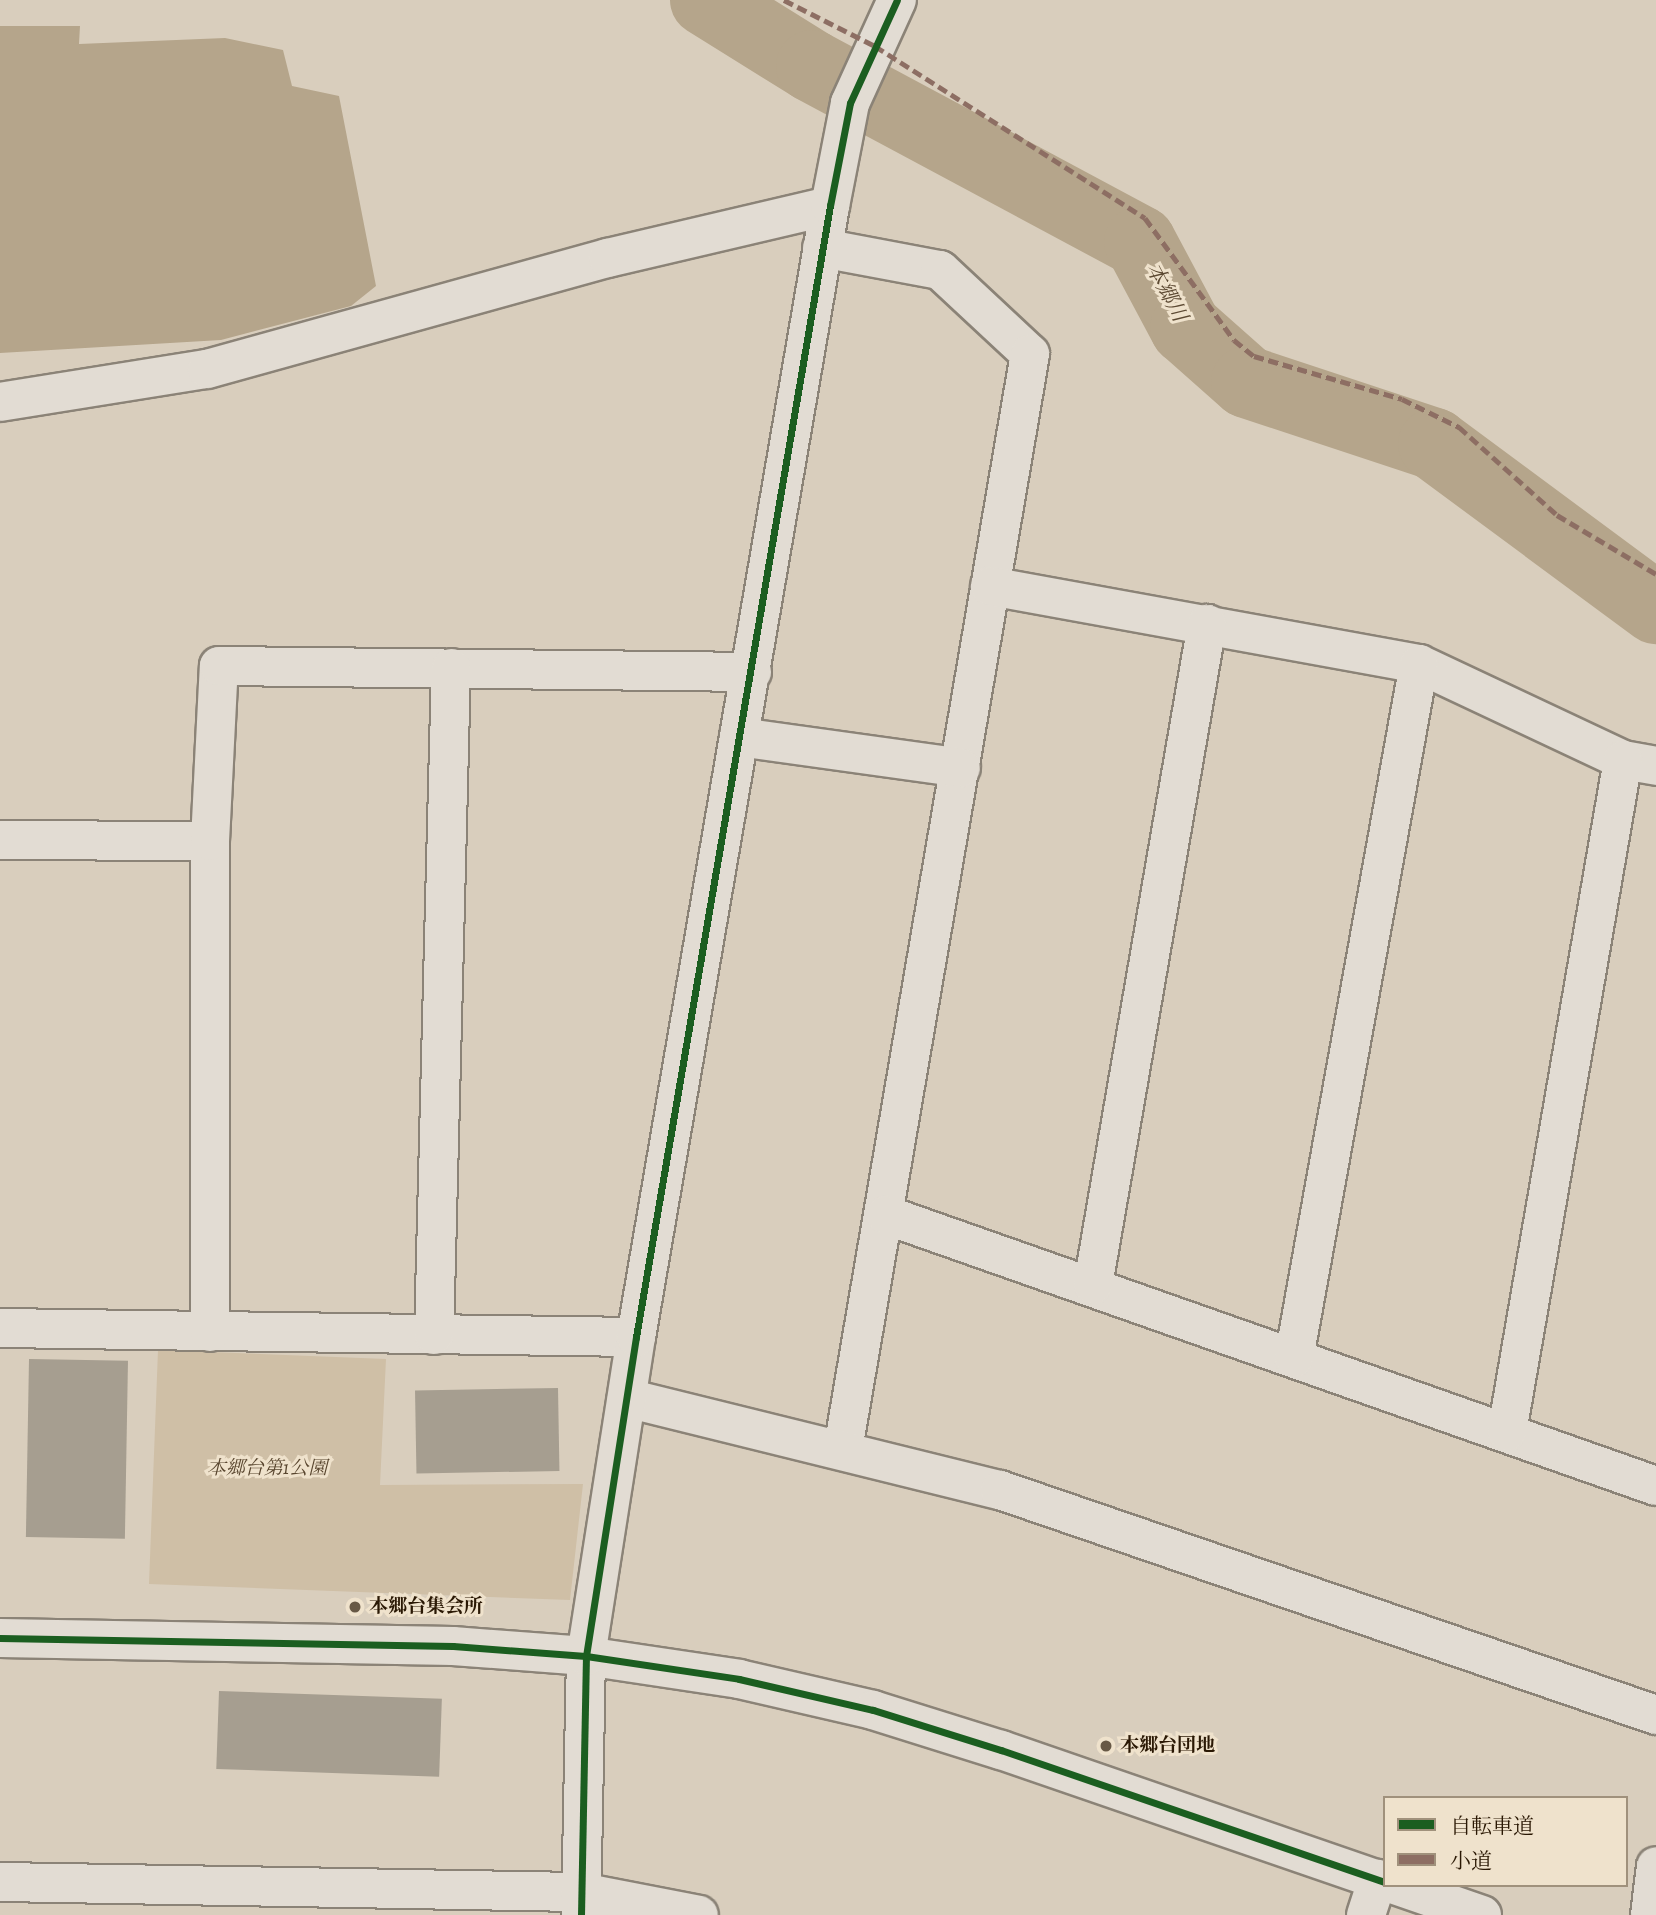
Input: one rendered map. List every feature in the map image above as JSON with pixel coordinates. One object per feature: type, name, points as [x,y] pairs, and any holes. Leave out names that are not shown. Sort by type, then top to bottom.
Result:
[{"type":"street","points":[[581,1903],[586,1656],[636,1337],[752,672],[822,248],[850,103],[897,0]]},
{"type":"street","points":[[0,402],[207,369],[608,258],[830,206]]},
{"type":"street","points":[[822,248],[940,270],[1031,354],[886,1215],[843,1449]]},
{"type":"street","points":[[990,586],[1419,664],[1639,763],[1507,1432]]},
{"type":"street","points":[[1093,1285],[1207,624]]},
{"type":"street","points":[[1294,1358],[1419,664]]},
{"type":"street","points":[[210,1332],[210,841],[219,666],[752,672]]},
{"type":"street","points":[[434,1335],[451,668]]},
{"type":"street","points":[[739,737],[961,768]]},
{"type":"street","points":[[0,839],[210,841]]},
{"type":"street","points":[[886,1215],[1093,1285],[1656,1486]]},
{"type":"street","points":[[0,1328],[636,1337]]},
{"type":"street","points":[[627,1398],[843,1449],[1000,1490],[1656,1715]]},
{"type":"street","points":[[0,1638],[453,1646],[586,1656],[739,1679],[873,1710],[1001,1749],[1383,1881]]},
{"type":"street","points":[[1650,1915],[1656,1866]]},
{"type":"street","points":[[0,1882],[581,1903],[699,1915]]},
{"type":"street","points":[[1366,1915],[1383,1887]]},
{"type":"street","points":[[1401,1887],[1482,1915]]},
{"type":"green space","name":"本郷台第1公園","points":[[158,1350],[386,1359],[380,1485],[583,1484],[570,1600],[149,1584]]},
{"type":"shaded area","points":[[0,26],[80,26],[79,44],[225,38],[283,50],[292,86],[339,96],[376,286],[351,306],[221,340],[0,353]]},
{"type":"building","points":[[29,1359],[128,1361],[125,1539],[26,1537]]},
{"type":"building","points":[[558,1388],[559,1471],[416,1473],[415,1390]]},
{"type":"building","points":[[219,1691],[442,1699],[439,1777],[216,1769]]},
{"type":"waterway","name":"本郷川","points":[[706,0],[812,66],[1140,242],[1186,328],[1247,382],[1434,444],[1656,608]]},
{"type":"marked path","points":[[784,0],[875,46],[1145,218],[1234,340],[1254,356],[1402,399],[1459,427],[1557,515],[1656,574]]},
{"type":"cycle path","points":[[581,1915],[586,1656],[636,1337],[830,206],[850,103],[897,0]]},
{"type":"cycle path","points":[[0,1638],[453,1646],[586,1656],[739,1679],[873,1710],[1001,1750],[1383,1881]]},
{"type":"place","name":"本郷台集会所","points":[[355,1607]]},
{"type":"place","name":"本郷台団地","points":[[1106,1746]]}]
